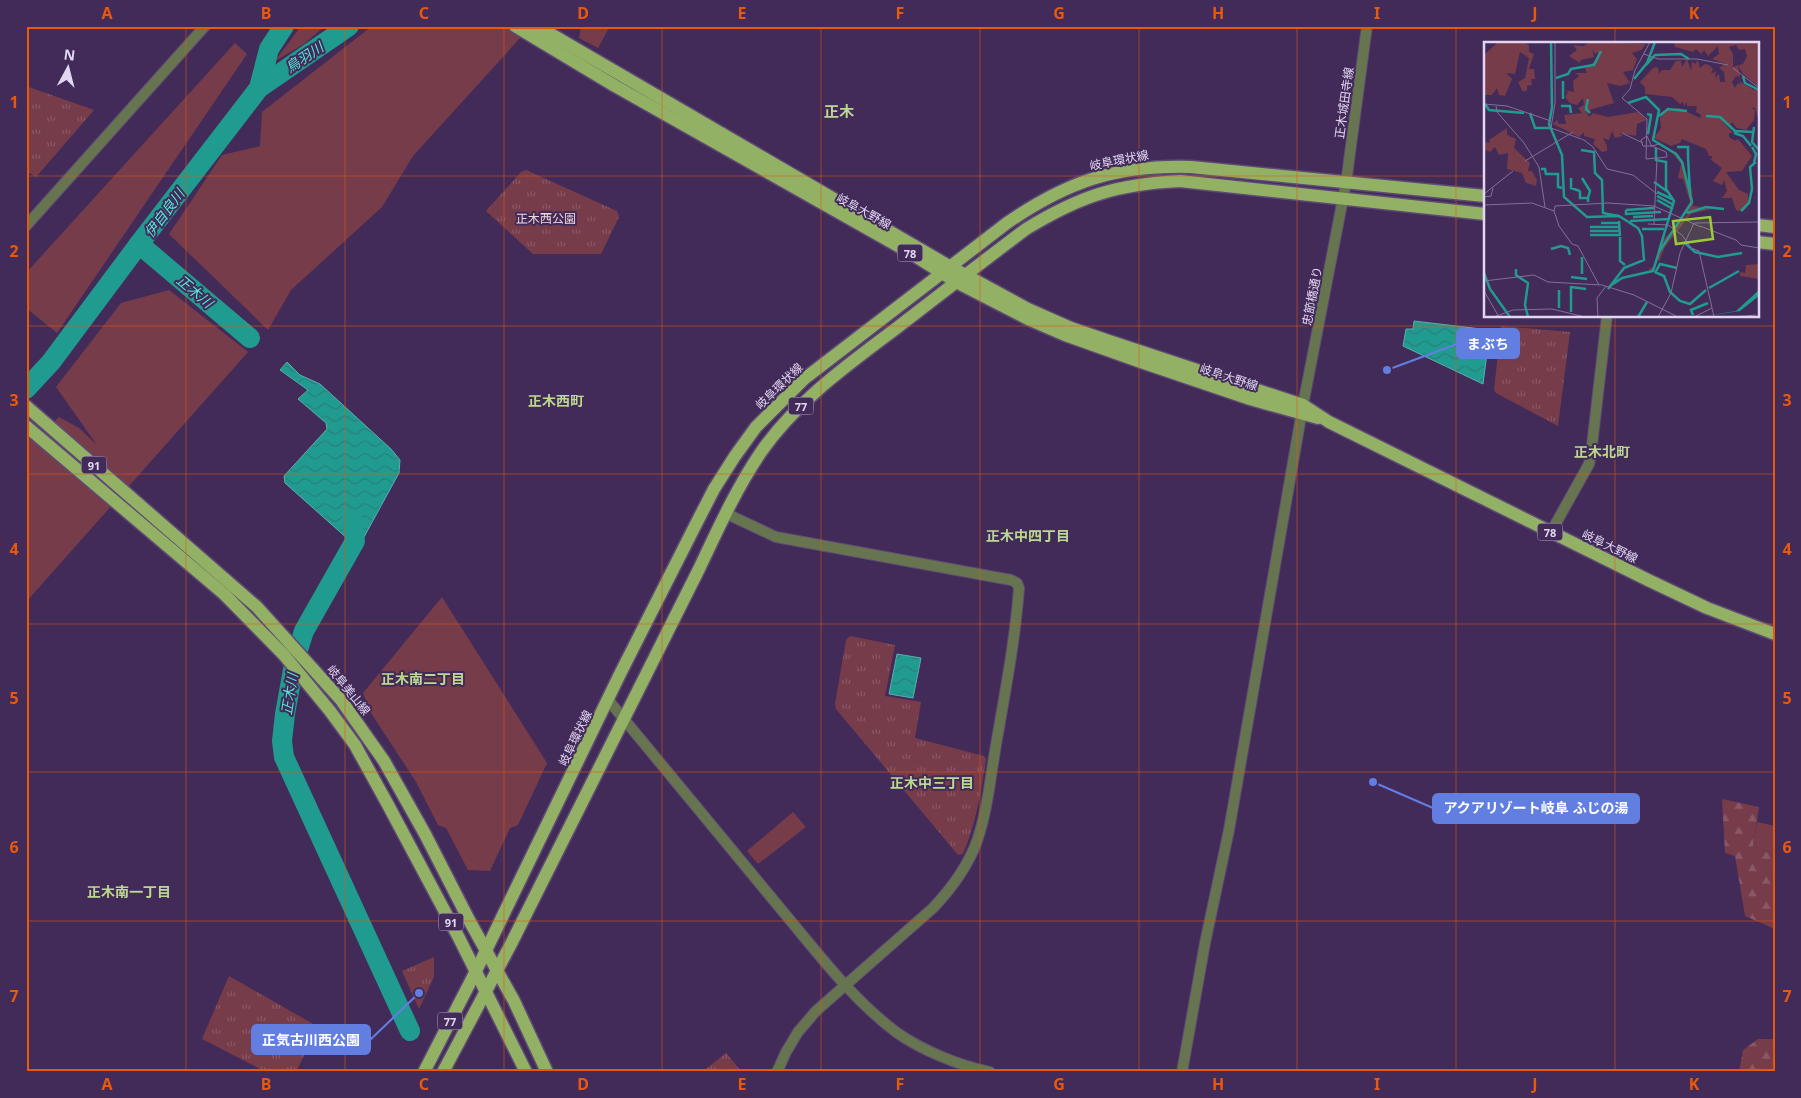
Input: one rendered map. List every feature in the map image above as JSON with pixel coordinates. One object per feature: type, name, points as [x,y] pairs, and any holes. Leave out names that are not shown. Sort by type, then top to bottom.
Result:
[{"type":"main road","name":"岐阜大野線","points":[[515,26],[542,34],[615,86],[908,251],[960,278],[1070,328],[1303,409],[1708,608],[1775,634]]},
{"type":"main road","name":"岐阜環状線","points":[[424,1072],[609,701],[620,674],[714,489],[756,427],[804,379],[945,270],[1036,203],[1070,186],[1095,178],[1121,171],[1164,166],[1191,167],[1484,196]]},
{"type":"main road","name":"77","points":[[443,1072],[496,973],[726,513],[762,452],[788,420],[815,392],[837,373],[1026,229],[1057,210],[1112,189],[1147,182],[1180,181],[1484,214]]},
{"type":"main road","points":[[1758,225],[1775,227]]},
{"type":"main road","points":[[1758,242],[1775,244]]},
{"type":"main road","name":"岐阜美山線","points":[[26,406],[257,607],[341,700],[360,724],[384,761],[425,834],[486,950],[496,973],[514,1001],[547,1072]]},
{"type":"main road","name":"91","points":[[26,426],[224,594],[284,654],[330,711],[355,746],[373,778],[476,971],[526,1072]]},
{"type":"street","points":[[26,226],[206,26]]},
{"type":"street","name":"正木城田寺線","points":[[1346,183],[1367,26]]},
{"type":"street","name":"忠節橋通り","points":[[1182,1072],[1205,944],[1229,830],[1303,409],[1346,183]]},
{"type":"street","points":[[1551,532],[1589,464],[1607,318]]},
{"type":"street","points":[[726,513],[776,537],[1010,580],[1017,583],[1019,588],[1016,623],[987,806],[976,843],[964,867],[946,895],[816,1011],[798,1032],[777,1072]]},
{"type":"street","points":[[609,701],[845,985],[876,1016],[898,1033],[927,1049],[952,1060],[990,1072]]},
{"type":"green space","points":[[301,26],[325,26],[304,44],[275,61]]},
{"type":"green space","points":[[372,26],[531,26],[413,156],[382,207],[291,290],[268,330],[169,234],[222,155],[260,146],[262,112]]},
{"type":"green space","points":[[581,26],[610,26],[598,48],[579,38]]},
{"type":"green space","points":[[235,43],[247,54],[57,333],[26,308],[26,273]]},
{"type":"green space","points":[[26,86],[94,110],[36,177],[26,171]]},
{"type":"green space","name":"正木西公園","points":[[526,170],[617,211],[619,217],[601,254],[533,254],[486,211],[521,172]]},
{"type":"green space","points":[[169,290],[248,352],[26,602],[26,424],[38,438],[59,417],[79,428],[97,445],[56,387],[121,303]]},
{"type":"green space","points":[[1501,326],[1570,332],[1558,426],[1496,393],[1494,390]]},
{"type":"green space","points":[[442,597],[547,763],[518,825],[510,828],[490,871],[468,870],[446,828],[438,825],[416,782],[371,713],[363,693]]},
{"type":"green space","points":[[850,636],[895,645],[885,696],[921,702],[915,738],[984,756],[986,759],[975,819],[963,854],[958,855],[836,709],[835,704],[846,640]]},
{"type":"green space","points":[[1722,799],[1759,807],[1753,846],[1775,854],[1775,929],[1745,916],[1735,856],[1725,853]]},
{"type":"green space","points":[[793,812],[806,827],[758,864],[747,851]]},
{"type":"green space","points":[[1757,822],[1775,826],[1775,854],[1753,846]]},
{"type":"green space","points":[[434,957],[434,977],[419,1009],[402,971]]},
{"type":"green space","points":[[229,976],[315,1025],[317,1029],[296,1072],[266,1072],[202,1039]]},
{"type":"green space","points":[[1758,1039],[1775,1039],[1775,1072],[1739,1072],[1743,1050]]},
{"type":"green space","points":[[726,1053],[742,1072],[702,1072]]},
{"type":"water","points":[[1414,321],[1490,330],[1483,384],[1403,346],[1406,329],[1413,329]]},
{"type":"water","points":[[287,362],[300,375],[320,384],[391,449],[400,460],[399,473],[358,548],[285,483],[284,476],[327,429],[326,423],[298,399],[308,390],[280,370]]},
{"type":"water","points":[[897,654],[921,658],[913,698],[889,694]]},
{"type":"waterway","name":"伊自良川","points":[[26,389],[51,362],[259,88],[269,49],[284,26]]},
{"type":"waterway","name":"鳥羽川","points":[[259,88],[349,26]]},
{"type":"waterway","name":"正木川","points":[[139,244],[250,338]]},
{"type":"waterway","name":"正木川","points":[[352,519],[355,541],[304,631],[295,659],[282,741],[284,757],[410,1031]]},
{"type":"place","name":"まぶち","points":[[1387,370]]},
{"type":"place","name":"アクアリゾート岐阜 ふじの湯","points":[[1373,782]]},
{"type":"place","name":"正気古川西公園","points":[[419,993]]},
{"type":"district","name":"正木","points":[[839,111]]},
{"type":"district","name":"正木西町","points":[[556,400]]},
{"type":"district","name":"正木北町","points":[[1602,451]]},
{"type":"district","name":"正木中四丁目","points":[[1028,535]]},
{"type":"district","name":"正木南二丁目","points":[[423,678]]},
{"type":"district","name":"正木中三丁目","points":[[932,782]]},
{"type":"district","name":"正木南一丁目","points":[[129,891]]}]
